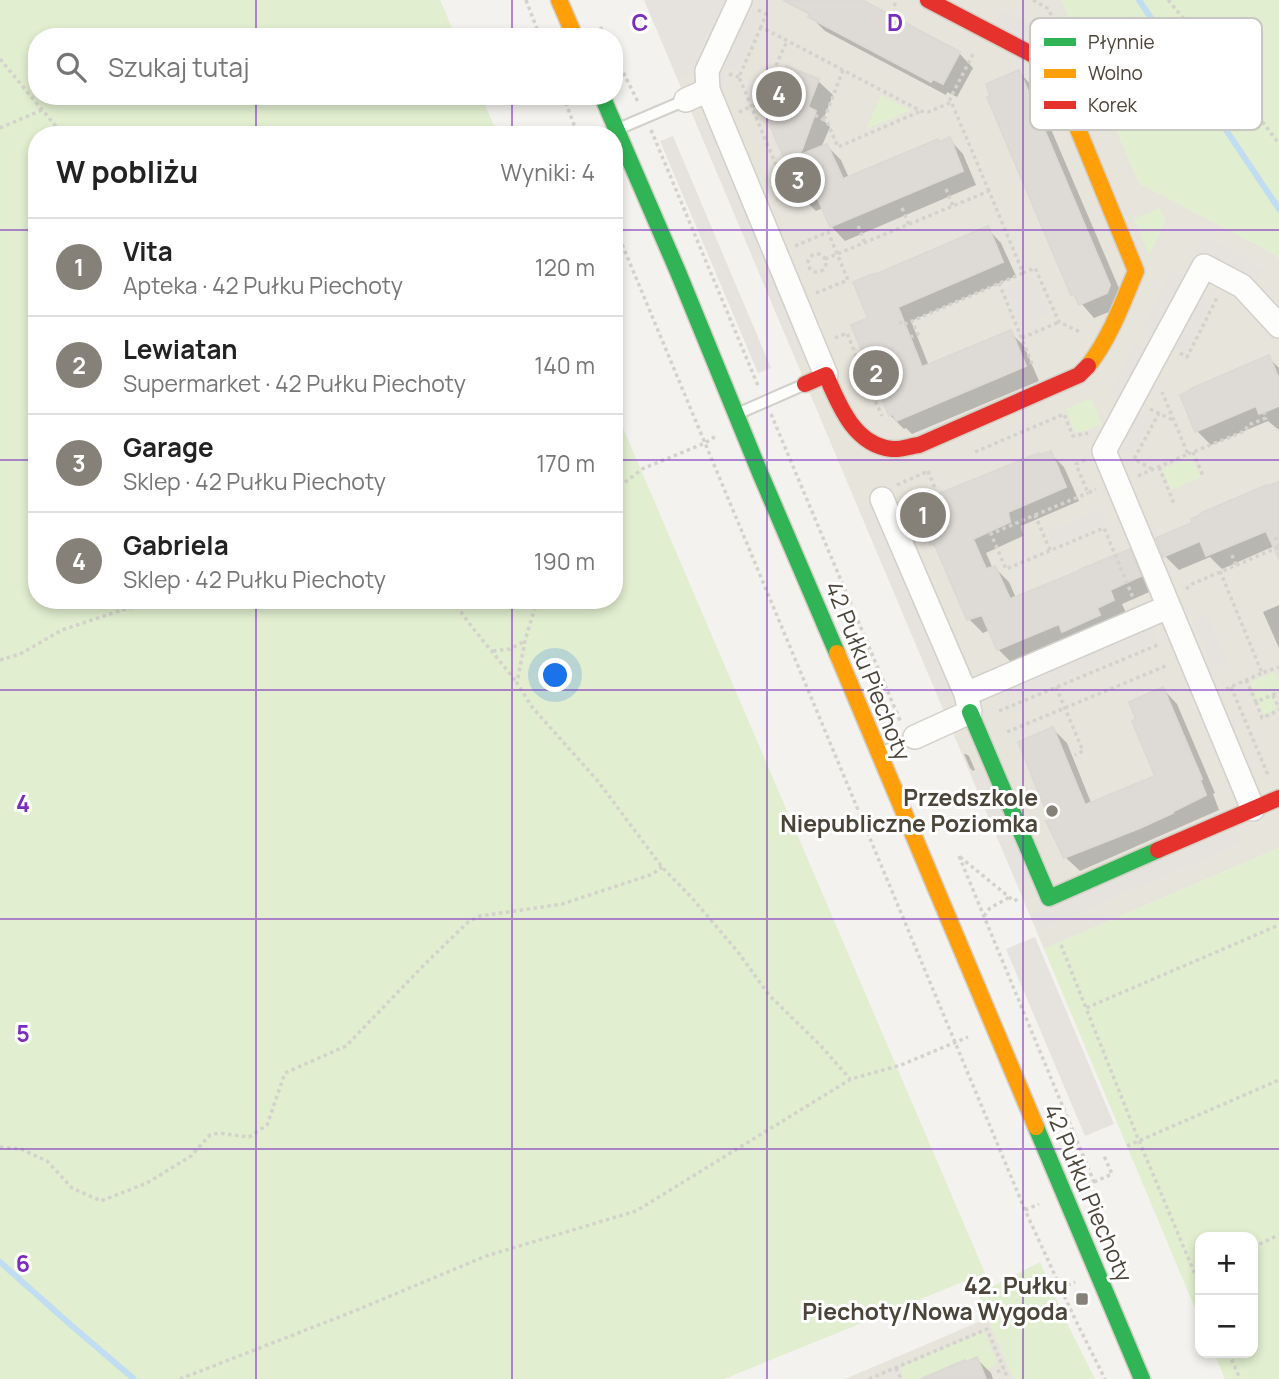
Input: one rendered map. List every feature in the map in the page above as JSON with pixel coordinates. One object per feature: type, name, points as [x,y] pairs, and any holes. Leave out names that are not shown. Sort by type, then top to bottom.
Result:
[{"type":"street","points":[[559,0],[571,28]]},
{"type":"street","points":[[928,0],[1030,53]]},
{"type":"street","points":[[746,4],[707,71],[708,90],[816,379],[855,429],[876,446],[894,449],[919,444],[1079,375],[1090,366],[1136,271],[1078,130]]},
{"type":"street","points":[[686,100],[708,90]]},
{"type":"street","name":"42 Pułku Piechoty","points":[[606,105],[615,126]]},
{"type":"street","name":"42 Pułku Piechoty","points":[[623,144],[1142,1379]]},
{"type":"street","points":[[1254,809],[1159,611],[1104,451],[1204,266],[1242,286],[1279,326]]},
{"type":"street","points":[[886,494],[974,697],[1049,898],[1254,809],[1276,792]]},
{"type":"street","points":[[909,733],[974,697],[1159,611]]},
{"type":"lane","points":[[623,127],[686,100]]},
{"type":"lane","points":[[736,414],[816,379]]},
{"type":"lane","points":[[878,754],[909,733]]},
{"type":"path","points":[[526,0],[537,28]]},
{"type":"path","points":[[894,6],[897,0]]},
{"type":"path","points":[[1033,0],[1047,8],[1053,18]]},
{"type":"path","points":[[1168,0],[1183,18]]},
{"type":"path","points":[[746,4],[766,14],[739,77],[789,196],[783,198]]},
{"type":"path","points":[[761,27],[921,111],[928,112],[951,100],[1023,273]]},
{"type":"path","points":[[744,110],[760,103],[787,41]]},
{"type":"path","points":[[0,59],[28,93]]},
{"type":"path","points":[[815,115],[824,120],[843,70]]},
{"type":"path","points":[[623,72],[642,109]]},
{"type":"path","points":[[38,105],[55,126]]},
{"type":"path","points":[[566,105],[575,126]]},
{"type":"path","points":[[0,128],[42,110]]},
{"type":"path","points":[[829,148],[838,147],[921,111]]},
{"type":"path","points":[[825,117],[837,145]]},
{"type":"path","points":[[1262,121],[1279,144]]},
{"type":"path","points":[[648,125],[762,393]]},
{"type":"path","points":[[946,189],[953,206]]},
{"type":"path","points":[[825,259],[989,191]]},
{"type":"path","points":[[902,208],[909,225]]},
{"type":"path","points":[[858,226],[865,243]]},
{"type":"path","points":[[790,248],[828,232],[838,254],[848,280],[810,296]]},
{"type":"path","points":[[623,247],[1025,1210],[1105,1379]]},
{"type":"path","points":[[816,254],[825,259],[826,265],[820,271],[812,270],[808,265],[811,257],[816,254]]},
{"type":"path","points":[[900,321],[902,325],[1035,268],[1059,322],[1081,333]]},
{"type":"path","points":[[985,280],[988,288]]},
{"type":"path","points":[[999,283],[1035,370]]},
{"type":"path","points":[[1173,349],[1187,357],[1222,288]]},
{"type":"path","points":[[941,299],[944,307]]},
{"type":"path","points":[[910,337],[918,334],[912,321]]},
{"type":"path","points":[[1022,338],[1059,322]]},
{"type":"path","points":[[839,336],[847,333],[865,378]]},
{"type":"path","points":[[1161,390],[1188,454]]},
{"type":"path","points":[[1144,406],[1173,420]]},
{"type":"path","points":[[768,409],[909,733]]},
{"type":"path","points":[[1130,479],[1245,431],[1248,425],[1266,418],[1264,412]]},
{"type":"path","points":[[1152,469],[1134,459],[1158,413]]},
{"type":"path","points":[[623,484],[642,469],[705,443],[720,433],[736,414]]},
{"type":"path","points":[[966,456],[1064,414],[1073,436]]},
{"type":"path","points":[[1221,432],[1225,439]]},
{"type":"path","points":[[1193,452],[1203,476]]},
{"type":"path","points":[[1159,467],[1173,501],[1169,503]]},
{"type":"path","points":[[886,494],[929,471],[935,488]]},
{"type":"path","points":[[1005,567],[991,534],[1049,507],[1088,493]]},
{"type":"path","points":[[1035,515],[1050,550]]},
{"type":"path","points":[[997,570],[1006,569],[1104,528],[1138,609],[1146,605],[1159,611]]},
{"type":"path","points":[[1202,579],[1279,547],[1275,537]]},
{"type":"path","points":[[1232,555],[1236,565]]},
{"type":"path","points":[[1220,571],[1262,673],[1278,667],[1279,674]]},
{"type":"path","points":[[0,660],[20,654],[62,630],[126,609]]},
{"type":"path","points":[[459,609],[493,650],[532,707],[597,779],[662,867],[738,953],[769,995],[851,1079]]},
{"type":"path","points":[[517,683],[534,609]]},
{"type":"path","points":[[493,650],[510,649],[525,640]]},
{"type":"path","points":[[998,712],[1162,643],[1166,653]]},
{"type":"path","points":[[1006,732],[1170,664]]},
{"type":"path","points":[[1246,680],[1262,718],[1279,710],[1273,695]]},
{"type":"path","points":[[1056,687],[1083,751],[1075,755]]},
{"type":"path","points":[[1231,687],[1276,792]]},
{"type":"path","points":[[1256,702],[1279,692]]},
{"type":"path","points":[[974,697],[998,712],[1002,722]]},
{"type":"path","points":[[1023,897],[1014,901],[959,856],[1094,1182]]},
{"type":"path","points":[[0,1147],[21,1149],[47,1161],[72,1188],[101,1201],[148,1182],[191,1156],[210,1135],[219,1133],[249,1137],[267,1125],[285,1073],[346,1046],[468,922],[480,916],[562,904],[653,874],[662,867]]},
{"type":"path","points":[[984,916],[990,908],[1010,897]]},
{"type":"path","points":[[1086,1008],[1279,925]]},
{"type":"path","points":[[1061,945],[1194,1272]]},
{"type":"path","points":[[180,1379],[486,1256],[636,1211],[851,1079],[901,1065],[992,1026]]},
{"type":"path","points":[[1127,1146],[1279,1080]]},
{"type":"path","points":[[1080,1187],[1112,1174],[1104,1156]]},
{"type":"path","points":[[1025,1210],[1049,1199]]},
{"type":"path","points":[[1258,1245],[1279,1235]]},
{"type":"path","points":[[869,1379],[987,1329],[1008,1379]]},
{"type":"path","points":[[1231,1358],[1240,1379]]},
{"type":"path","points":[[896,1368],[901,1379]]},
{"type":"path","points":[[997,1372],[1004,1369]]},
{"type":"shaded area","points":[[644,0],[1062,0],[1070,18],[1030,18],[1030,130],[1117,130],[1139,183],[1275,254],[1279,259],[1279,848],[1044,949]]},
{"type":"shaded area","points":[[645,0],[732,0],[720,27],[692,73],[678,79]]},
{"type":"shaded area","points":[[747,9],[762,15],[737,72],[722,65]]},
{"type":"shaded area","points":[[1002,11],[1030,26],[1030,44],[994,25]]},
{"type":"shaded area","points":[[711,116],[769,253],[754,259],[696,122]]},
{"type":"shaded area","points":[[673,136],[771,368],[758,373],[660,141]]},
{"type":"shaded area","points":[[1203,236],[1264,269],[1256,284],[1195,251]]},
{"type":"shaded area","points":[[774,267],[811,356],[797,362],[759,273]]},
{"type":"shaded area","points":[[1172,270],[1187,278],[1157,337],[1142,329]]},
{"type":"shaded area","points":[[1032,275],[1049,313],[1021,325],[1005,287]]},
{"type":"shaded area","points":[[1198,292],[1212,300],[1186,352],[1171,344]]},
{"type":"shaded area","points":[[1135,343],[1150,351],[1123,403],[1109,396]]},
{"type":"shaded area","points":[[1139,408],[1153,415],[1132,454],[1119,447]]},
{"type":"shaded area","points":[[874,502],[956,694],[941,700],[859,509]]},
{"type":"shaded area","points":[[1101,509],[1108,523],[1053,546],[1047,532]]},
{"type":"shaded area","points":[[1208,614],[1228,662],[1213,668],[1193,621]]},
{"type":"shaded area","points":[[1150,625],[1157,640],[1005,704],[999,689]]},
{"type":"shaded area","points":[[986,769],[1033,879],[1018,885],[971,775]]},
{"type":"shaded area","points":[[1235,828],[1241,843],[1038,930],[1031,915]]},
{"type":"shaded area","points":[[1035,937],[1114,1124],[1085,1136],[1006,949]]},
{"type":"shaded area","points":[[988,1318],[1014,1379],[845,1379]]},
{"type":"green space","points":[[0,0],[440,0],[452,28],[28,28],[28,105],[485,105],[494,126],[28,126],[28,609],[623,609],[623,428],[985,1273],[724,1379],[0,1379]]},
{"type":"green space","points":[[1062,0],[1279,0],[1279,259],[1275,254],[1139,183],[1117,130],[1262,130],[1262,18],[1070,18]]},
{"type":"green space","points":[[881,95],[911,110],[866,129]]},
{"type":"green space","points":[[1160,208],[1166,221],[1149,255],[1134,219]]},
{"type":"green space","points":[[1091,398],[1102,424],[1075,432],[1066,409]]},
{"type":"green space","points":[[1192,457],[1201,477],[1171,490],[1162,469]]},
{"type":"green space","points":[[1275,672],[1279,690],[1271,694],[1277,709],[1263,715],[1250,682]]},
{"type":"green space","points":[[1279,848],[1279,1379],[1225,1379],[1216,1358],[1258,1358],[1258,1232],[1195,1232],[1195,1308],[1044,949]]},
{"type":"green space","points":[[1040,1262],[1095,1379],[1014,1379],[978,1294]]},
{"type":"green space","points":[[983,1332],[997,1363],[994,1366],[983,1372],[977,1357],[921,1379],[904,1379],[901,1367]]},
{"type":"building","points":[[783,0],[862,0],[960,52],[943,84],[933,79],[931,82],[808,17],[810,14]]},
{"type":"building","points":[[786,66],[819,79],[808,107],[816,111],[800,155],[827,144],[843,179],[938,139],[939,142],[950,137],[963,171],[830,227],[815,192],[801,198],[766,116]]},
{"type":"building","points":[[1019,70],[1030,96],[1030,130],[1044,130],[1110,285],[1107,293],[1079,305],[1074,294],[1071,295],[987,97],[990,95],[986,84]]},
{"type":"building","points":[[988,226],[1003,262],[898,307],[922,367],[1011,330],[1026,366],[896,421],[893,414],[889,416],[851,325],[868,318],[853,282]]},
{"type":"building","points":[[1269,355],[1279,379],[1279,406],[1259,414],[1256,406],[1195,432],[1180,395]]},
{"type":"building","points":[[1051,451],[1066,487],[1008,512],[1010,522],[973,539],[986,569],[995,566],[1010,599],[1130,549],[1141,576],[1110,590],[1114,600],[1097,608],[1100,615],[1062,632],[1059,624],[997,650],[982,615],[967,620],[934,543],[930,545],[919,512],[922,504],[934,499],[933,496],[1039,453],[1040,455]]},
{"type":"building","points":[[1279,482],[1279,559],[1266,531],[1206,556],[1200,541],[1163,557],[1156,538],[1192,523],[1191,519],[1201,513]]},
{"type":"building","points":[[1163,687],[1202,779],[1200,780],[1206,795],[1140,828],[1064,858],[1046,821],[1050,820],[1018,742],[1053,727],[1085,805],[1155,776],[1132,721],[1136,719],[1129,702]]},
{"type":"building","points":[[977,1357],[986,1379],[921,1379],[965,1360],[966,1362]]},
{"type":"waterway","points":[[1139,0],[1151,18]]},
{"type":"waterway","points":[[1226,130],[1279,209]]},
{"type":"waterway","points":[[0,1262],[134,1379]]},
{"type":"traffic: fast","points":[[606,105],[615,126]]},
{"type":"traffic: fast","points":[[623,145],[837,653]]},
{"type":"traffic: fast","points":[[970,712],[1049,898],[1158,850]]},
{"type":"traffic: fast","points":[[1036,1127],[1142,1379]]},
{"type":"traffic: slow","points":[[559,0],[571,28]]},
{"type":"traffic: slow","points":[[1078,130],[1136,271],[1109,332],[1088,366]]},
{"type":"traffic: slow","points":[[837,653],[1036,1127]]},
{"type":"traffic: jam","points":[[928,0],[1030,53]]},
{"type":"traffic: jam","points":[[805,384],[826,375],[836,399],[858,432],[879,446],[895,449],[919,445],[1079,375],[1088,366]]},
{"type":"traffic: jam","points":[[1158,850],[1279,798]]},
{"type":"place","name":"Gabriela","points":[[779,94]]},
{"type":"place","name":"Garage","points":[[798,180]]},
{"type":"place","name":"Lewiatan","points":[[876,373]]},
{"type":"place","name":"Vita","points":[[923,515]]},
{"type":"place","name":"Przedszkole Niepubliczne Poziomka","points":[[1052,811]]},
{"type":"place","name":"42. Pułku Piechoty/Nowa Wygoda","points":[[1082,1299]]}]
